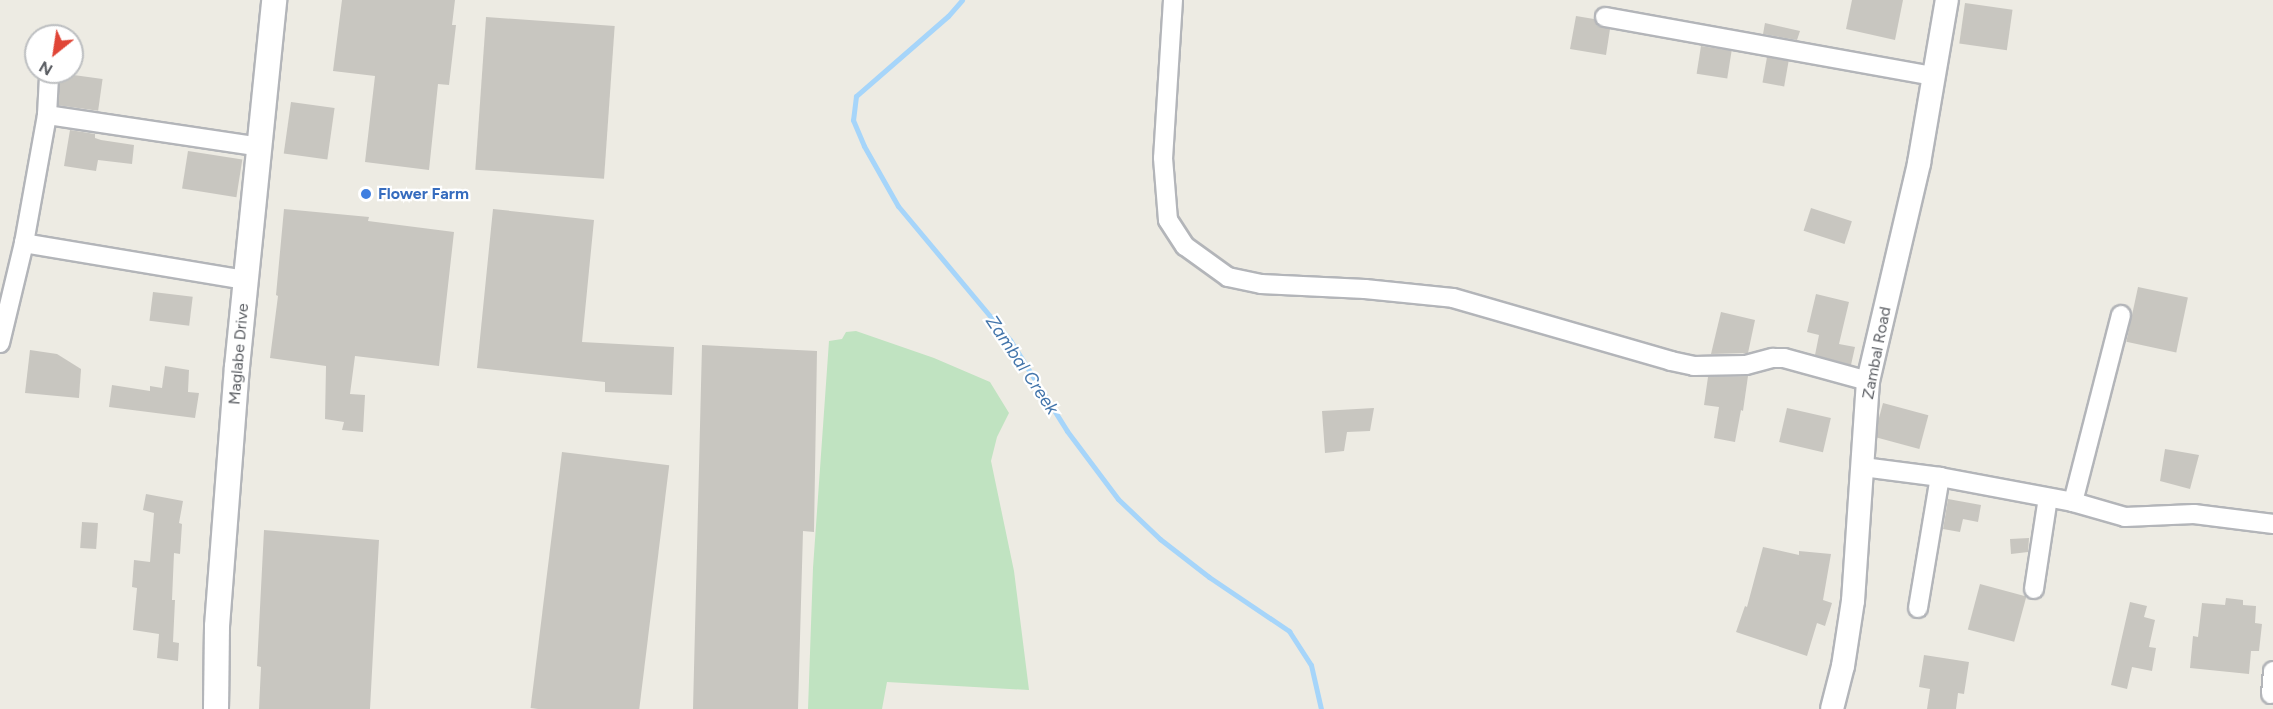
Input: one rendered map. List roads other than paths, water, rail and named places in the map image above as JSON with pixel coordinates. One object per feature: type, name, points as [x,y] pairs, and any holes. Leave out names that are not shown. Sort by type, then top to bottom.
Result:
[{"type":"main road","name":"Maglabe Drive","points":[[216,709],[217,626],[246,280],[274,0]]},
{"type":"street","points":[[1173,0],[1163,158],[1168,220],[1185,246],[1228,277],[1261,284],[1365,289],[1453,298],[1694,366],[1746,365],[1773,358],[1784,358],[1868,381]]},
{"type":"street","name":"Zambal Road","points":[[1832,709],[1843,666],[1853,601],[1868,381],[1918,163],[1947,0]]},
{"type":"street","points":[[1605,17],[1934,76]]},
{"type":"street","points":[[0,343],[24,243],[47,116],[49,84]]},
{"type":"street","points":[[47,116],[260,147]]},
{"type":"street","points":[[24,243],[246,280]]},
{"type":"street","points":[[2073,502],[2121,315]]},
{"type":"street","points":[[1863,467],[1940,477],[2073,502],[2125,517],[2194,514],[2273,524]]},
{"type":"street","points":[[1918,608],[1940,477]]},
{"type":"street","points":[[2034,589],[2048,498]]},
{"type":"street","points":[[2271,694],[2273,671]]},
{"type":"waterway","name":"Zambal Creek","points":[[962,0],[948,16],[856,96],[853,120],[864,146],[898,206],[1010,340],[1067,431],[1118,499],[1160,539],[1209,577],[1289,631],[1311,665],[1321,709]]},
{"type":"place","name":"Flower Farm","points":[[366,194]]}]
